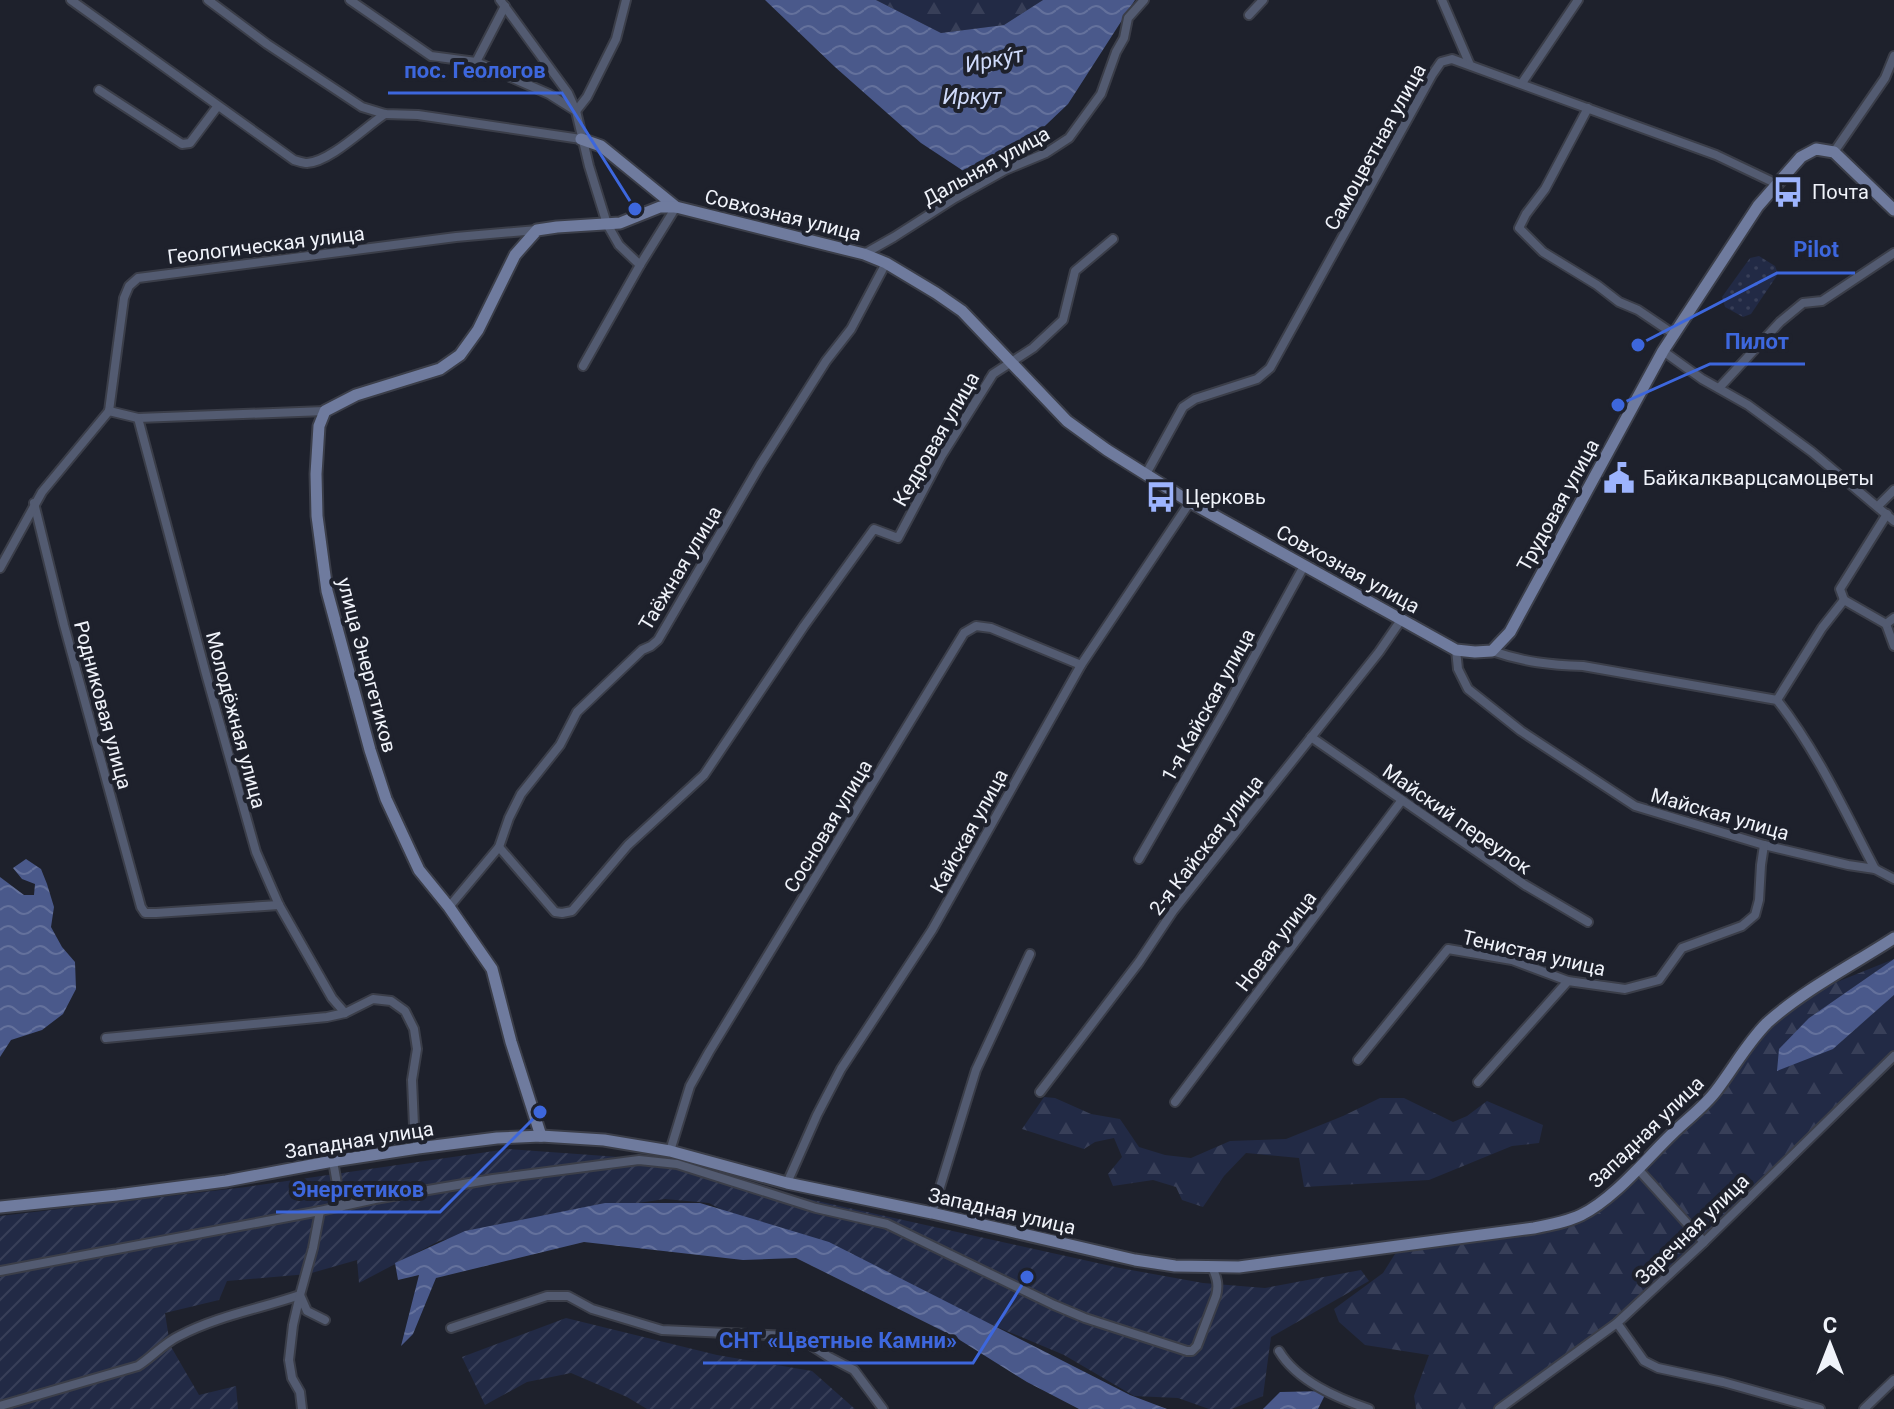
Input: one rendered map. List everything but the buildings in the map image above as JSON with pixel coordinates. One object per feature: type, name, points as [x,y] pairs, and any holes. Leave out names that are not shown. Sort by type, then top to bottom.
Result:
[{"type":"street","points":[[71,0],[294,160],[308,163],[333,154],[385,114]]},
{"type":"street","points":[[208,0],[267,44],[362,107],[385,114],[431,116],[581,139]]},
{"type":"street","points":[[350,0],[431,56],[476,62],[549,94],[576,111]]},
{"type":"street","points":[[576,111],[587,97],[616,39],[626,0]]},
{"type":"street","name":"Дальняя улица","points":[[864,254],[955,198],[1005,170],[1046,153],[1069,138],[1101,94],[1124,38],[1128,18],[1144,0]]},
{"type":"street","points":[[1249,15],[1263,0]]},
{"type":"street","points":[[1522,83],[1578,0]]},
{"type":"street","points":[[1444,1],[1471,66]]},
{"type":"street","points":[[476,62],[503,3],[568,93],[576,111],[581,139],[607,224],[619,245],[640,265]]},
{"type":"street","name":"Трудовая улица","points":[[1492,651],[1510,632],[1663,351],[1758,206],[1801,157],[1816,149],[1829,150],[1885,78],[1894,56]]},
{"type":"street","name":"Самоцветная улица","points":[[1146,474],[1183,407],[1195,399],[1257,379],[1270,368],[1441,62],[1452,59],[1522,83],[1716,155],[1777,184]]},
{"type":"street","points":[[99,90],[182,144],[190,143],[217,107]]},
{"type":"street","points":[[1588,108],[1545,189],[1519,228],[1543,252],[1675,335]]},
{"type":"street","name":"Совхозная улица","points":[[581,139],[601,146],[676,207],[864,254],[886,263],[962,311],[1067,421],[1107,450],[1190,502],[1456,650],[1492,651],[1550,665],[1583,666],[1777,700]]},
{"type":"street","points":[[1829,150],[1894,210]]},
{"type":"street","points":[[0,568],[34,503],[109,411],[138,418],[325,411],[356,395],[440,369],[460,355],[478,330],[515,255],[537,230],[620,223],[660,207],[676,207]]},
{"type":"street","points":[[583,366],[676,207]]},
{"type":"street","name":"Геологическая улица","points":[[109,411],[124,298],[129,286],[138,278],[456,237],[537,230]]},
{"type":"street","name":"Кедровая улица","points":[[499,847],[555,912],[572,911],[628,845],[704,775],[804,626],[874,529],[898,538],[980,392],[993,374],[1033,348],[1063,320],[1075,271],[1113,239]]},
{"type":"street","points":[[1719,388],[1780,322],[1803,303],[1822,301],[1894,253]]},
{"type":"street","name":"Таёжная улица","points":[[449,907],[499,847],[521,794],[560,745],[577,712],[642,650],[658,640],[784,426],[851,329],[886,263]]},
{"type":"street","points":[[1663,351],[1702,379],[1748,405],[1812,452],[1891,517],[1840,589],[1844,600],[1890,621],[1894,646]]},
{"type":"street","name":"улица Энергетиков","points":[[325,411],[319,426],[317,516],[327,591],[370,750],[386,799],[419,870],[492,969],[541,1136]]},
{"type":"street","name":"Молодёжная улица","points":[[138,418],[256,852],[279,905],[332,998],[345,1013]]},
{"type":"street","points":[[1878,506],[1894,490]]},
{"type":"street","name":"Кайская улица","points":[[787,1183],[841,1069],[932,930],[1081,665],[1190,502]]},
{"type":"street","name":"Родниковая улица","points":[[34,503],[141,907],[145,913],[279,905]]},
{"type":"street","name":"1-я Кайская улица","points":[[1139,859],[1304,566]]},
{"type":"street","points":[[1844,600],[1822,628],[1777,700],[1829,782],[1875,869]]},
{"type":"street","name":"2-я Кайская улица","points":[[1040,1092],[1139,962],[1173,911],[1379,652],[1401,620]]},
{"type":"street","name":"Сосновая улица","points":[[670,1151],[690,1086],[709,1052],[964,633],[976,626],[991,628],[1081,665]]},
{"type":"street","name":"Майская улица","points":[[1456,650],[1458,669],[1468,689],[1521,731],[1635,806],[1764,845],[1875,869],[1894,879]]},
{"type":"street","name":"Майский переулок","points":[[1311,737],[1525,885],[1588,922]]},
{"type":"street","name":"Новая улица","points":[[1175,1102],[1402,800]]},
{"type":"street","name":"Тенистая улица","points":[[1358,1060],[1448,949],[1512,960],[1568,981],[1625,989],[1659,980],[1682,948],[1742,926],[1755,915],[1764,845]]},
{"type":"street","name":"Западная улица","points":[[0,1207],[226,1181],[418,1148],[541,1136],[604,1140],[670,1151],[787,1183],[1135,1260],[1175,1266],[1239,1267],[1534,1228],[1561,1223],[1583,1214],[1602,1201],[1714,1095],[1753,1039],[1786,1007],[1894,938]]},
{"type":"street","points":[[932,1213],[976,1070],[1030,954]]},
{"type":"street","points":[[1478,1082],[1568,981]]},
{"type":"street","points":[[106,1038],[327,1017],[345,1013],[373,999],[391,1001],[405,1011],[414,1029],[417,1049],[412,1080],[418,1148]]},
{"type":"street","name":"Заречная улица","points":[[1499,1409],[1510,1405],[1617,1323],[1894,1056]]},
{"type":"street","points":[[0,1271],[375,1199],[493,1179],[639,1160],[677,1164],[816,1208],[887,1224],[1054,1305],[1187,1351],[1197,1346],[1216,1296],[1217,1278],[1212,1267]]},
{"type":"street","points":[[333,1161],[341,1207]]},
{"type":"street","points":[[1638,1169],[1704,1242]]},
{"type":"street","points":[[302,1409],[300,1392],[292,1378],[289,1360],[293,1325],[320,1211]]},
{"type":"street","points":[[300,1295],[307,1311],[325,1320]]},
{"type":"street","points":[[0,1406],[138,1366],[177,1336],[226,1315],[300,1295]]},
{"type":"street","points":[[451,1328],[547,1296],[568,1296],[592,1309],[662,1330],[791,1336],[854,1370],[883,1409]]},
{"type":"street","points":[[1617,1323],[1644,1361],[1658,1368],[1820,1409]]},
{"type":"street","points":[[1279,1351],[1286,1363],[1300,1375],[1369,1409]]},
{"type":"street","points":[[1864,1409],[1894,1380]]},
{"type":"green space","points":[[876,0],[1043,0],[1004,25],[941,33]]},
{"type":"green space","points":[[1759,256],[1775,266],[1778,274],[1751,314],[1743,317],[1725,307],[1722,297],[1750,258]]},
{"type":"green space","points":[[1894,959],[1809,1018],[1833,1049],[1894,995],[1894,1056],[1617,1323],[1499,1409],[1416,1409],[1414,1396],[1429,1355],[1365,1345],[1339,1322],[1334,1309],[1383,1273],[1400,1246],[1583,1214],[1700,1107],[1753,1039],[1807,994]]},
{"type":"green space","points":[[1044,1097],[1055,1098],[1091,1114],[1120,1119],[1139,1147],[1165,1155],[1191,1158],[1230,1141],[1286,1139],[1380,1098],[1404,1098],[1453,1122],[1487,1101],[1543,1125],[1539,1143],[1512,1146],[1429,1180],[1304,1187],[1299,1158],[1246,1153],[1224,1176],[1203,1207],[1182,1200],[1176,1187],[1153,1180],[1113,1186],[1108,1174],[1122,1157],[1114,1138],[1095,1142],[1084,1149],[1022,1129]]},
{"type":"green space","points":[[508,1149],[661,1160],[768,1190],[1120,1268],[1203,1283],[1265,1288],[1361,1270],[1369,1281],[1271,1337],[1263,1396],[1232,1409],[1209,1409],[1178,1398],[1134,1396],[1064,1355],[709,1203],[665,1199],[545,1217],[439,1241],[359,1283],[357,1260],[308,1274],[227,1281],[219,1300],[165,1313],[170,1345],[199,1395],[236,1386],[238,1409],[0,1409],[0,1216],[246,1187]]},
{"type":"green space","points":[[566,1318],[717,1355],[812,1371],[855,1409],[647,1409],[571,1373],[527,1382],[485,1405],[462,1357]]},
{"type":"water","name":"Иркут","points":[[765,0],[876,0],[941,33],[1004,25],[1043,0],[1135,0],[1068,104],[1026,144],[965,172],[921,143]]},
{"type":"water","points":[[26,859],[41,869],[47,884],[54,907],[51,927],[75,962],[76,989],[63,1014],[42,1030],[11,1040],[0,1057],[0,877],[24,895],[34,895],[35,884],[22,879],[13,868]]},
{"type":"water","points":[[1894,959],[1894,995],[1833,1049],[1777,1071],[1779,1049],[1809,1018]]},
{"type":"water","points":[[605,1203],[700,1203],[829,1242],[1130,1395],[1167,1409],[1079,1409],[1027,1382],[955,1337],[796,1258],[743,1260],[584,1242],[436,1278],[413,1334],[401,1346],[419,1275],[398,1280],[395,1263],[465,1231]]},
{"type":"water","points":[[1327,1391],[1318,1409],[1263,1409],[1280,1392]]},
{"type":"place","name":"Почта","points":[[1788,192]]},
{"type":"place","name":"пос. Геологов","points":[[635,209]]},
{"type":"place","name":"Pilot","points":[[1638,345]]},
{"type":"place","name":"Пилот","points":[[1618,405]]},
{"type":"place","name":"Байкалкварцсамоцветы","points":[[1619,478]]},
{"type":"place","name":"Церковь","points":[[1161,497]]},
{"type":"place","name":"Энергетиков","points":[[540,1112]]},
{"type":"place","name":"СНТ «Цветные Камни»","points":[[1027,1277]]},
{"type":"water label","name":"Ирку́т","points":[[994,59]]}]
